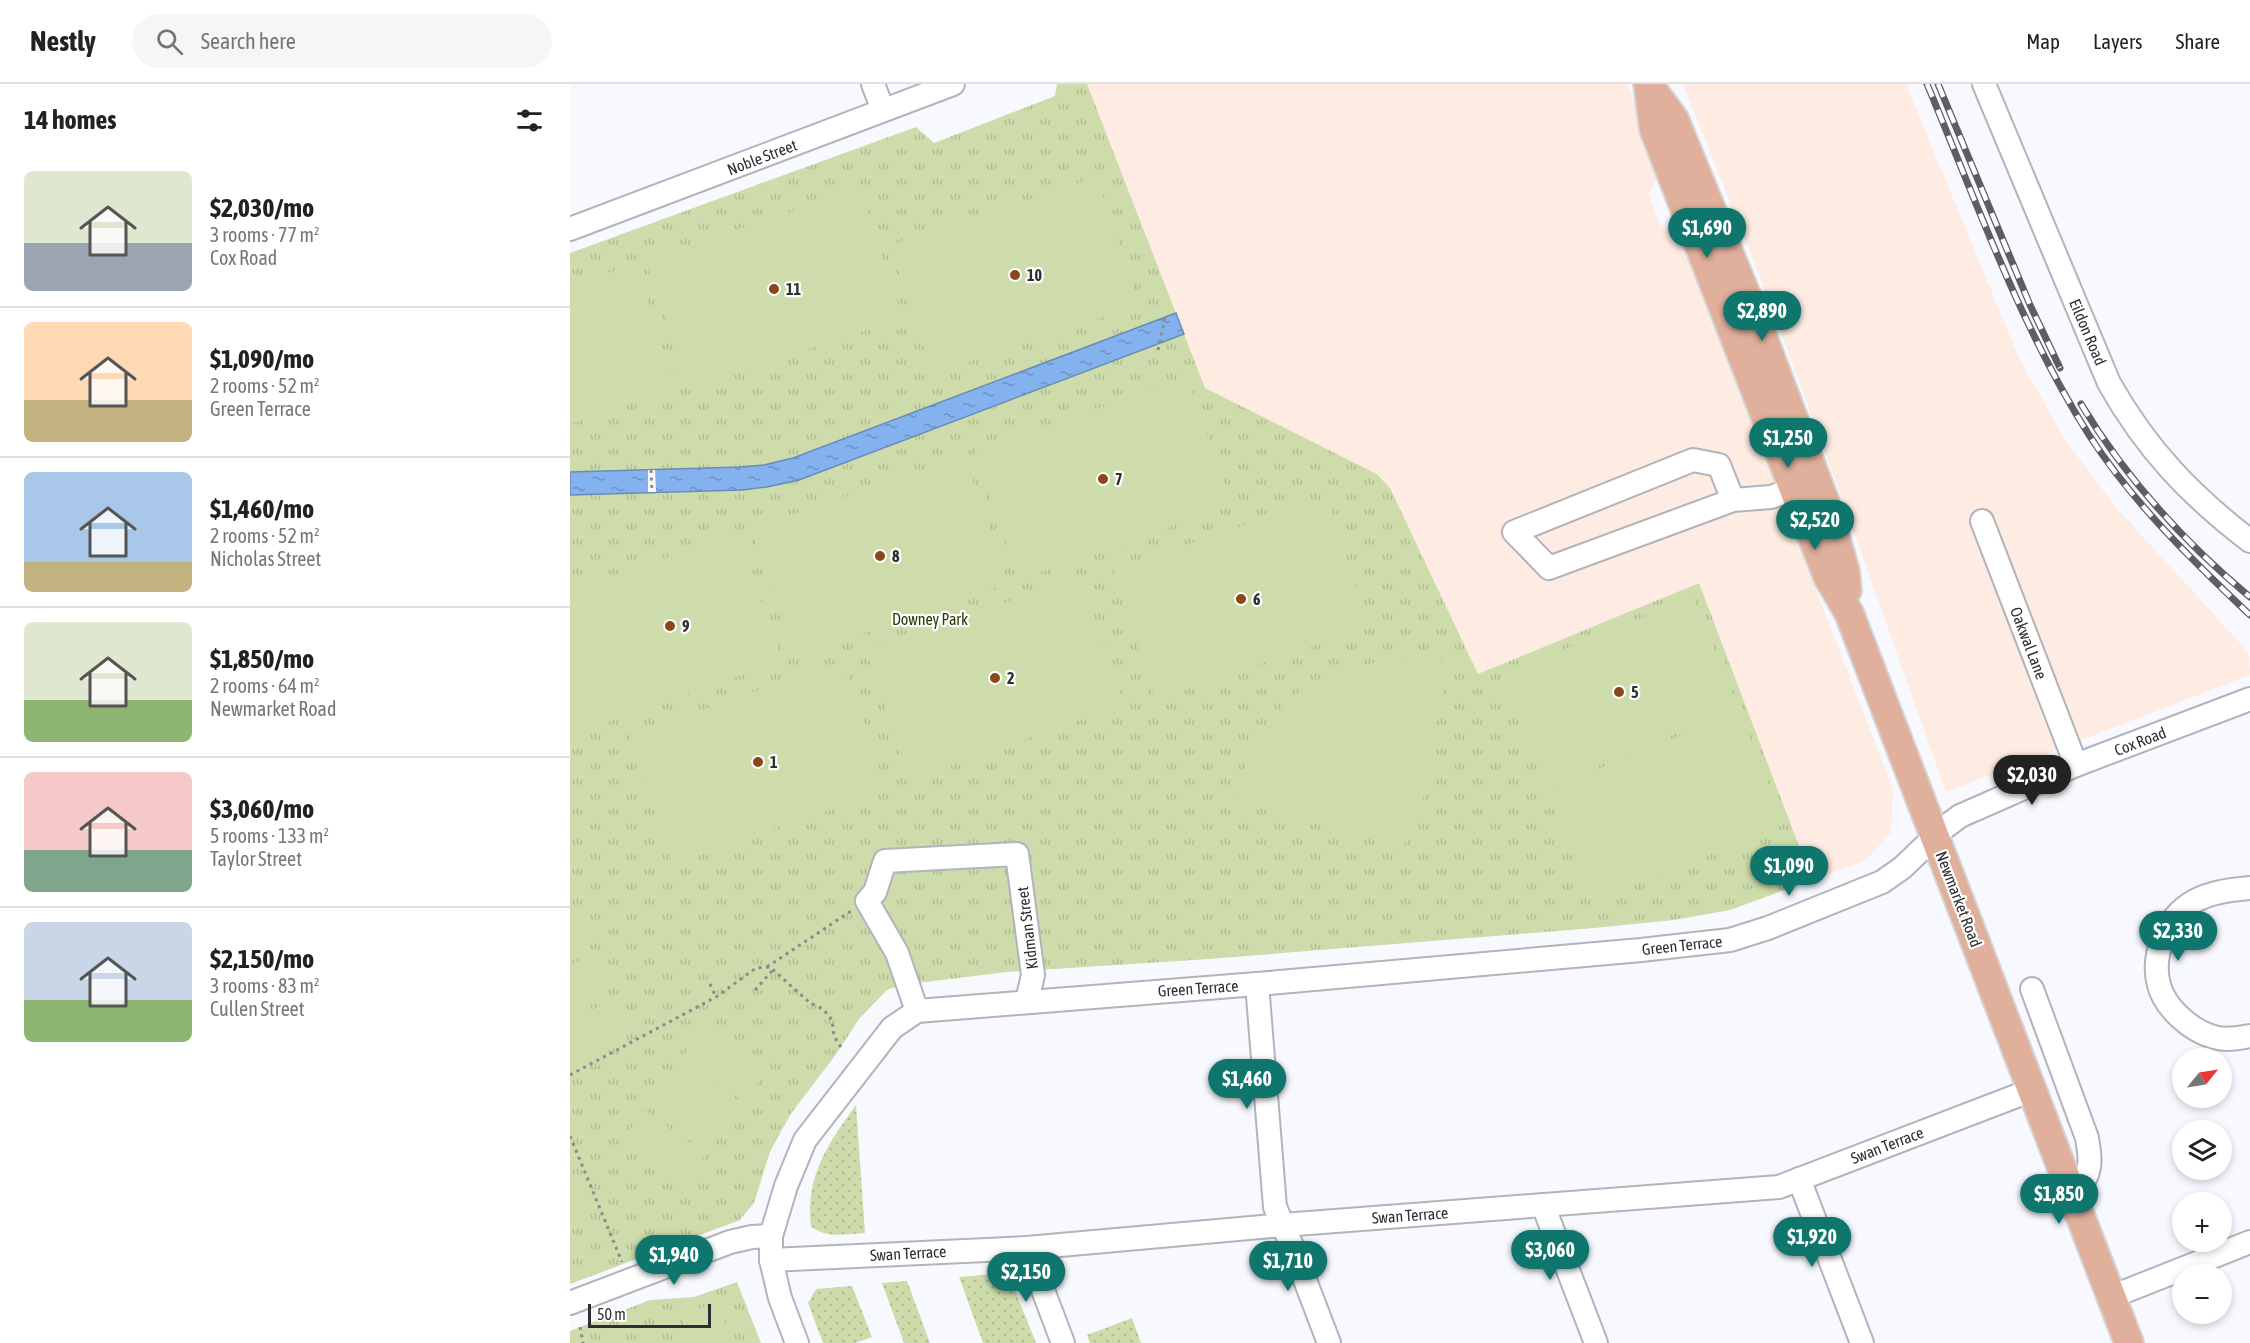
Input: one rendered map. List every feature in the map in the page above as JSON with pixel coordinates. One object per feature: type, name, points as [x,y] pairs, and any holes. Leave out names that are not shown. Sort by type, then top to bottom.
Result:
[{"type":"main road","name":"Newmarket Road","points":[[1648,84],[1654,129],[1805,485],[1828,577],[1849,613],[2129,1343]]},
{"type":"street","points":[[873,84],[884,110]]},
{"type":"street","name":"Noble Street","points":[[570,229],[953,84]]},
{"type":"street","name":"Eildon Road","points":[[1984,84],[2109,383],[2128,417],[2149,446],[2200,501],[2250,542]]},
{"type":"street","points":[[1733,500],[1719,465],[1693,460],[1514,532],[1549,568],[1733,500],[1761,499],[1805,485]]},
{"type":"street","name":"Oakwal Lane","points":[[1982,520],[2076,765]]},
{"type":"street","name":"Cox Road","points":[[1935,836],[1960,816],[2076,765],[2250,699]]},
{"type":"street","name":"Green Terrace","points":[[916,1011],[1257,984],[1730,940],[1768,928],[1882,882],[1902,868],[1935,836]]},
{"type":"street","name":"Kidman Street","points":[[867,901],[875,892],[885,861],[1017,855],[1033,975],[1027,1001]]},
{"type":"street","points":[[2250,888],[2210,894],[2192,902],[2180,911],[2162,939],[2157,974],[2159,987],[2164,997],[2185,1022],[2197,1030],[2224,1039],[2250,1036]]},
{"type":"street","points":[[797,1343],[780,1298],[771,1260],[771,1236],[786,1186],[805,1140],[892,1028],[916,1011],[897,953],[867,901]]},
{"type":"street","points":[[1257,984],[1275,1207],[1329,1343]]},
{"type":"street","points":[[2032,989],[2090,1153],[2090,1165],[2086,1177],[2069,1185]]},
{"type":"street","name":"Swan Terrace","points":[[771,1260],[1027,1248],[1283,1225],[1779,1187],[2032,1090]]},
{"type":"street","points":[[1799,1179],[1862,1343]]},
{"type":"street","points":[[1543,1205],[1596,1343]]},
{"type":"street","points":[[570,1303],[730,1242],[771,1236]]},
{"type":"street","points":[[2111,1297],[2250,1242]]},
{"type":"street","points":[[1027,1248],[1063,1343]]},
{"type":"path","points":[[1158,350],[1166,314]]},
{"type":"path","points":[[651,470],[652,492]]},
{"type":"path","points":[[765,968],[867,901]]},
{"type":"path","points":[[570,1075],[716,997],[756,968],[770,968],[810,1003],[823,1009],[832,1020],[834,1036],[842,1049]]},
{"type":"path","points":[[755,990],[773,970]]},
{"type":"path","points":[[710,984],[716,997]]},
{"type":"path","points":[[570,1136],[630,1281]]},
{"type":"path","points":[[580,1328],[583,1343]]},
{"type":"shaded area","points":[[1087,84],[1627,84],[1642,121],[1658,176],[1648,192],[1661,226],[1673,231],[1681,240],[1893,789],[1891,832],[1867,860],[1812,880],[1699,583],[1478,674],[1390,488],[1378,474],[1205,389]]},
{"type":"shaded area","points":[[1683,84],[1906,84],[2019,358],[2064,438],[2114,505],[2249,653],[2250,675],[1946,792],[1764,287]]},
{"type":"green space","name":"Downey Park","points":[[1057,84],[1087,84],[1205,388],[1377,474],[1390,488],[1478,674],[1699,583],[1812,880],[1730,910],[1674,920],[1209,959],[1007,972],[901,985],[887,990],[859,1019],[837,1053],[790,1115],[770,1152],[754,1203],[740,1220],[570,1284],[570,253],[916,127],[934,143],[1055,96]]},
{"type":"green space","name":"10","points":[[1096,177],[1140,305],[933,374],[890,245]]},
{"type":"green space","name":"11","points":[[860,189],[903,318],[688,389],[646,260]]},
{"type":"green space","points":[[634,264],[676,389],[570,424],[570,286]]},
{"type":"green space","name":"7","points":[[1187,377],[1232,505],[1019,580],[974,452]]},
{"type":"green space","name":"8","points":[[964,455],[1009,583],[795,658],[751,529]]},
{"type":"green space","name":"6","points":[[1327,498],[1369,628],[1155,698],[1113,569]]},
{"type":"green space","name":"9","points":[[737,532],[782,660],[570,736],[570,592]]},
{"type":"green space","name":"2","points":[[1080,577],[1124,705],[910,779],[866,650]]},
{"type":"green space","name":"5","points":[[1693,597],[1738,708],[1546,787],[1500,675]]},
{"type":"green space","points":[[1419,658],[1448,660],[1417,833],[1399,847],[1238,802],[1245,767],[1258,738],[1276,713],[1298,694],[1324,679],[1353,668],[1385,661]]},
{"type":"green space","name":"1","points":[[843,661],[886,790],[673,864],[629,735]]},
{"type":"green space","points":[[1739,712],[1785,824],[1592,902],[1547,790]]},
{"type":"green space","points":[[576,908],[591,942],[570,951],[570,911]]},
{"type":"green space","points":[[596,954],[611,988],[570,1006],[570,965]]},
{"type":"green space","points":[[616,999],[631,1033],[570,1060],[570,1019]]},
{"type":"green space","points":[[705,1026],[766,1071],[744,1102],[682,1058]]},
{"type":"green space","points":[[675,1068],[736,1113],[713,1144],[652,1100]]},
{"type":"green space","points":[[856,1105],[865,1233],[836,1235],[823,1233],[811,1226],[810,1208],[815,1176],[836,1133]]},
{"type":"green space","points":[[644,1110],[706,1154],[683,1186],[622,1141]]},
{"type":"green space","points":[[576,1182],[590,1216],[570,1225],[570,1184]]},
{"type":"green space","points":[[1008,1273],[1036,1343],[983,1343],[959,1277]]},
{"type":"green space","points":[[907,1281],[930,1343],[904,1343],[882,1283]]},
{"type":"green space","points":[[737,1282],[761,1343],[570,1343],[570,1331],[650,1300],[694,1297]]},
{"type":"green space","points":[[852,1286],[872,1337],[855,1343],[823,1343],[808,1303],[816,1289]]},
{"type":"green space","points":[[717,1302],[732,1343],[691,1343],[681,1316]]},
{"type":"green space","points":[[1132,1318],[1141,1343],[1090,1343],[1087,1335]]},
{"type":"water","points":[[1176,313],[1184,334],[799,480],[742,490],[570,495],[570,472],[740,467],[764,465],[793,458]]},
{"type":"pier","points":[[648,470],[655,470],[656,492],[648,492]]},
{"type":"railway","points":[[1927,84],[2001,263],[2064,394],[2106,460],[2144,507],[2185,552],[2250,615]]},
{"type":"railway","points":[[1938,84],[2030,305],[2060,368]]},
{"type":"railway","points":[[2081,404],[2117,457],[2158,508],[2202,554],[2250,597]]},
{"type":"place","name":"10","points":[[1015,275]]},
{"type":"place","name":"11","points":[[774,289]]},
{"type":"place","name":"7","points":[[1103,479]]},
{"type":"place","name":"8","points":[[880,556]]},
{"type":"place","name":"6","points":[[1241,599]]},
{"type":"place","name":"9","points":[[670,626]]},
{"type":"place","name":"2","points":[[995,678]]},
{"type":"place","name":"5","points":[[1619,692]]},
{"type":"place","name":"1","points":[[758,762]]}]
